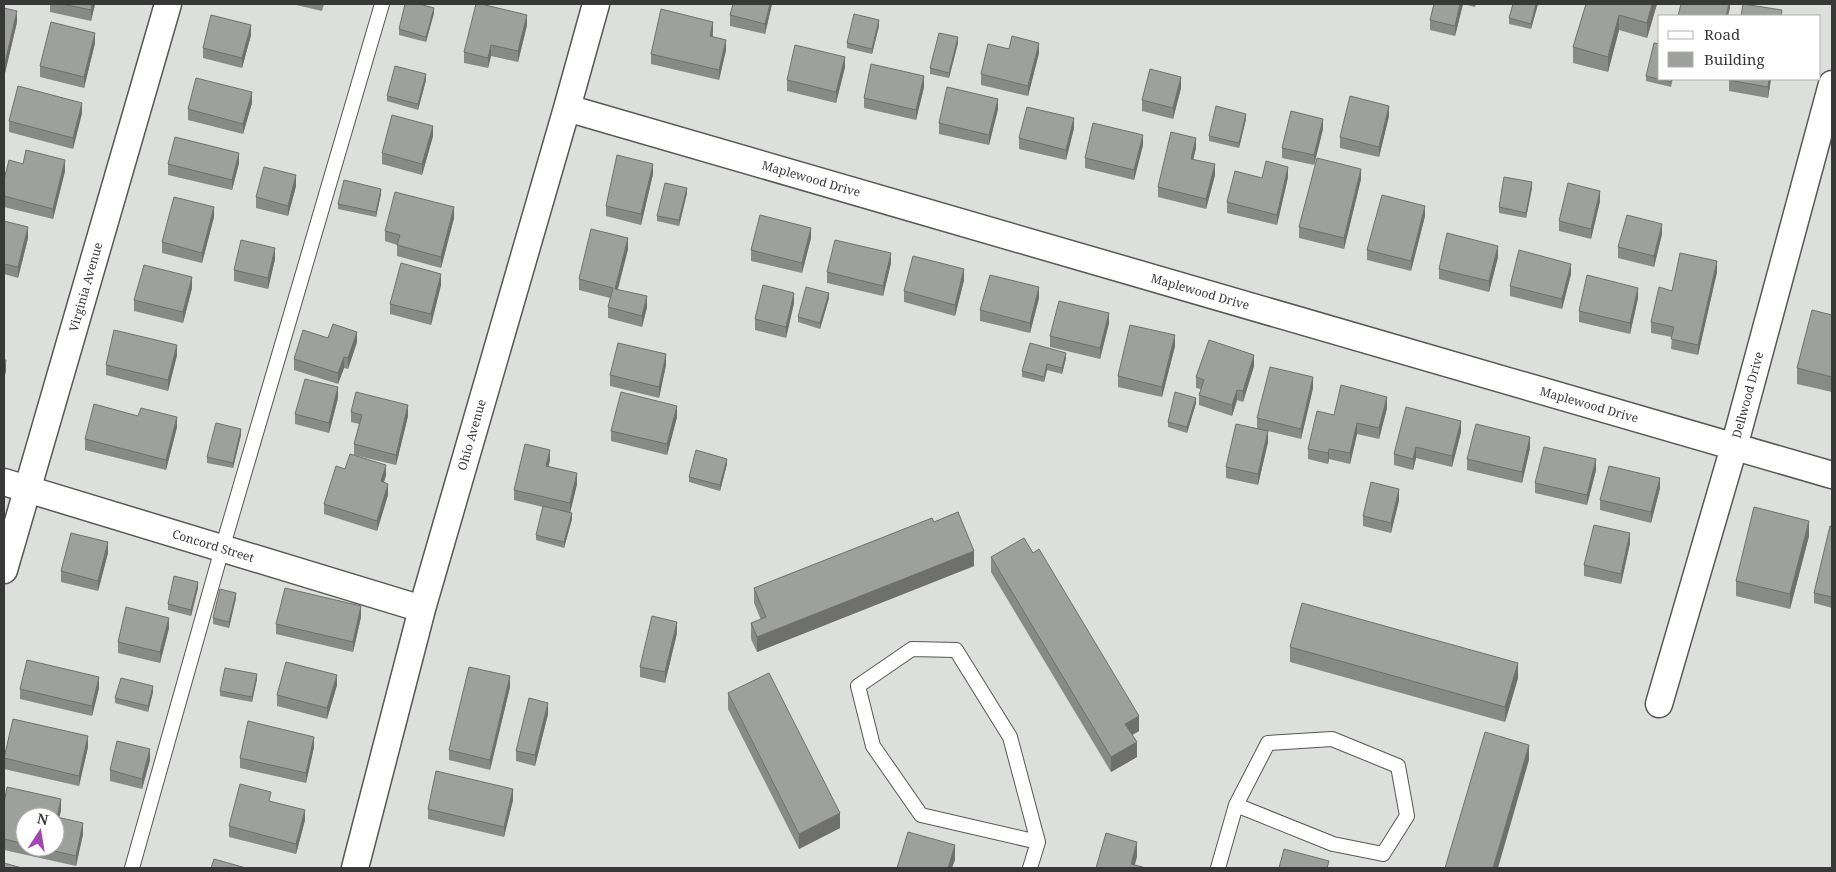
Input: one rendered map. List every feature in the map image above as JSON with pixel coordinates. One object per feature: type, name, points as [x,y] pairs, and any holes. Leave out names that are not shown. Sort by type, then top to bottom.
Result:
[{"type":"street","name":"Virginia Avenue","points":[[4,570],[16,485],[168,4]]},
{"type":"street","name":"Ohio Avenue","points":[[355,868],[422,609],[568,108],[590,5]]},
{"type":"street","name":"Dellwood Drive","points":[[1659,704],[1734,447],[1832,84]]},
{"type":"street","name":"Maplewood Drive","points":[[568,108],[1832,475]]},
{"type":"street","name":"Concord Street","points":[[16,485],[422,609]]},
{"type":"lane","points":[[132,868],[222,549],[382,4]]},
{"type":"lane","points":[[1030,868],[1038,842],[1010,737],[956,650],[912,649],[858,686],[873,746],[920,815],[1038,842]]},
{"type":"lane","points":[[1218,868],[1236,805],[1268,743],[1332,739],[1398,766],[1407,816],[1383,854],[1333,844],[1236,805]]},
{"type":"building","points":[[62,4],[92,4],[91,10]]},
{"type":"building","points":[[405,4],[419,4],[434,8],[426,37],[399,29]]},
{"type":"building","points":[[476,4],[527,15],[518,51],[491,45],[488,58],[464,52]]},
{"type":"building","points":[[733,4],[770,4],[765,24],[730,15]]},
{"type":"building","points":[[1434,4],[1460,4],[1455,26],[1430,20]]},
{"type":"building","points":[[1513,4],[1536,4],[1531,24],[1509,18]]},
{"type":"building","points":[[1586,4],[1652,4],[1647,23],[1619,15],[1608,57],[1573,47]]},
{"type":"building","points":[[1681,4],[1729,4],[1726,15],[1678,15]]},
{"type":"building","points":[[1743,4],[1782,10],[1781,15],[1741,15]]},
{"type":"building","points":[[4,8],[17,11],[5,63],[4,63]]},
{"type":"building","points":[[661,9],[713,22],[710,36],[726,40],[719,70],[651,54]]},
{"type":"building","points":[[854,14],[879,20],[872,49],[847,43]]},
{"type":"building","points":[[211,15],[251,25],[242,58],[203,48]]},
{"type":"building","points":[[51,22],[95,33],[84,77],[40,66]]},
{"type":"building","points":[[939,33],[958,37],[949,73],[930,68]]},
{"type":"building","points":[[1012,36],[1039,43],[1028,86],[981,74],[988,44],[1009,49]]},
{"type":"building","points":[[1654,43],[1658,44],[1658,79],[1646,76]]},
{"type":"building","points":[[795,45],[845,57],[836,92],[787,80]]},
{"type":"building","points":[[871,64],[924,76],[916,110],[864,98]]},
{"type":"building","points":[[395,66],[426,74],[418,104],[387,96]]},
{"type":"building","points":[[1150,69],[1181,77],[1173,108],[1142,100]]},
{"type":"building","points":[[196,78],[252,92],[243,124],[188,109]]},
{"type":"building","points":[[1729,80],[1769,80],[1768,87]]},
{"type":"building","points":[[18,86],[82,103],[73,138],[9,121]]},
{"type":"building","points":[[947,87],[998,99],[989,135],[939,123]]},
{"type":"building","points":[[1350,96],[1389,106],[1379,147],[1340,137]]},
{"type":"building","points":[[1216,106],[1246,114],[1239,143],[1209,136]]},
{"type":"building","points":[[1027,107],[1074,118],[1066,150],[1019,138]]},
{"type":"building","points":[[1291,111],[1323,119],[1314,155],[1282,148]]},
{"type":"building","points":[[392,115],[433,126],[422,164],[382,153]]},
{"type":"building","points":[[1093,123],[1143,135],[1134,170],[1085,158]]},
{"type":"building","points":[[1171,132],[1196,138],[1191,159],[1215,164],[1206,199],[1158,187]]},
{"type":"building","points":[[175,137],[239,153],[232,180],[168,164]]},
{"type":"building","points":[[26,150],[65,160],[53,209],[4,196],[4,180],[9,160],[23,164]]},
{"type":"building","points":[[617,155],[653,164],[641,214],[606,206]]},
{"type":"building","points":[[1317,158],[1361,169],[1344,238],[1299,227]]},
{"type":"building","points":[[1266,161],[1288,167],[1277,215],[1227,202],[1235,171],[1262,178]]},
{"type":"building","points":[[264,167],[296,175],[288,206],[256,197]]},
{"type":"building","points":[[1504,177],[1532,182],[1526,213],[1499,207]]},
{"type":"building","points":[[344,180],[381,189],[376,212],[338,204]]},
{"type":"building","points":[[665,183],[687,188],[679,220],[657,216]]},
{"type":"building","points":[[1568,183],[1600,191],[1591,229],[1559,221]]},
{"type":"building","points":[[395,192],[454,207],[441,257],[397,245],[400,235],[385,231]]},
{"type":"building","points":[[1382,195],[1425,206],[1411,261],[1367,250]]},
{"type":"building","points":[[174,197],[214,207],[202,253],[162,242]]},
{"type":"building","points":[[760,215],[811,228],[802,263],[751,250]]},
{"type":"building","points":[[1627,215],[1662,224],[1654,256],[1618,247]]},
{"type":"building","points":[[4,221],[28,227],[18,267],[4,264]]},
{"type":"building","points":[[591,229],[628,238],[615,289],[647,296],[642,316],[608,307],[613,288],[579,279]]},
{"type":"building","points":[[1447,233],[1498,246],[1489,281],[1439,269]]},
{"type":"building","points":[[241,240],[275,248],[268,278],[234,270]]},
{"type":"building","points":[[835,240],[891,253],[883,286],[827,272]]},
{"type":"building","points":[[1519,250],[1571,264],[1562,299],[1510,286]]},
{"type":"building","points":[[1680,253],[1717,261],[1698,345],[1671,339],[1674,327],[1651,322],[1659,287],[1672,291]]},
{"type":"building","points":[[913,256],[964,269],[955,305],[904,291]]},
{"type":"building","points":[[401,263],[441,274],[431,314],[390,304]]},
{"type":"building","points":[[144,265],[192,277],[183,312],[134,300]]},
{"type":"building","points":[[990,275],[1039,287],[1030,323],[980,310]]},
{"type":"building","points":[[1587,275],[1638,288],[1630,323],[1579,311]]},
{"type":"building","points":[[763,285],[794,293],[786,327],[755,319]]},
{"type":"building","points":[[806,287],[829,293],[820,323],[798,317]]},
{"type":"building","points":[[1059,301],[1109,313],[1100,348],[1050,336]]},
{"type":"building","points":[[1812,310],[1832,315],[1832,377],[1797,368]]},
{"type":"building","points":[[333,324],[357,332],[348,358],[344,357],[338,373],[294,359],[303,330],[328,338]]},
{"type":"building","points":[[1130,325],[1175,335],[1162,387],[1118,376]]},
{"type":"building","points":[[114,330],[177,345],[168,380],[106,365]]},
{"type":"building","points":[[1209,340],[1254,355],[1243,391],[1237,390],[1232,405],[1199,395],[1204,380],[1196,377]]},
{"type":"building","points":[[618,343],[666,354],[659,387],[610,375]]},
{"type":"building","points":[[1030,343],[1066,353],[1062,368],[1047,364],[1044,377],[1022,371]]},
{"type":"building","points":[[1270,367],[1313,377],[1301,429],[1257,418]]},
{"type":"building","points":[[305,379],[338,387],[329,423],[295,414]]},
{"type":"building","points":[[1341,385],[1387,397],[1379,428],[1357,423],[1350,453],[1329,449],[1328,453],[1308,449],[1317,411],[1334,415]]},
{"type":"building","points":[[356,392],[408,405],[396,455],[354,444],[362,415],[351,412]]},
{"type":"building","points":[[621,392],[677,406],[667,444],[611,431]]},
{"type":"building","points":[[1175,392],[1196,398],[1187,427],[1168,422]]},
{"type":"building","points":[[94,404],[138,416],[141,408],[177,417],[166,460],[85,439]]},
{"type":"building","points":[[1406,407],[1461,421],[1452,456],[1416,447],[1413,459],[1394,454]]},
{"type":"building","points":[[216,423],[241,429],[233,463],[207,457]]},
{"type":"building","points":[[1236,424],[1268,431],[1258,474],[1226,467]]},
{"type":"building","points":[[1476,424],[1530,437],[1522,472],[1467,459]]},
{"type":"building","points":[[525,444],[550,450],[546,466],[577,473],[570,503],[514,490]]},
{"type":"building","points":[[1544,447],[1596,459],[1587,495],[1535,483]]},
{"type":"building","points":[[696,450],[727,459],[720,485],[689,477]]},
{"type":"building","points":[[350,454],[386,465],[381,481],[388,484],[377,521],[324,504],[336,466],[345,469]]},
{"type":"building","points":[[1609,466],[1660,478],[1651,512],[1600,500]]},
{"type":"building","points":[[1371,482],[1399,489],[1391,523],[1363,516]]},
{"type":"building","points":[[543,506],[572,513],[564,542],[536,535]]},
{"type":"building","points":[[1754,507],[1809,521],[1790,594],[1736,581]]},
{"type":"building","points":[[958,512],[974,551],[757,637],[751,623],[766,617],[754,588],[932,518],[934,522]]},
{"type":"building","points":[[1594,525],[1630,533],[1621,574],[1584,565]]},
{"type":"building","points":[[1830,526],[1832,527],[1832,597],[1814,593]]},
{"type":"building","points":[[71,533],[108,542],[98,581],[61,571]]},
{"type":"building","points":[[1024,538],[1033,553],[1039,549],[1139,716],[1125,724],[1137,742],[1111,757],[991,557]]},
{"type":"building","points":[[174,576],[198,582],[191,610],[168,604]]},
{"type":"building","points":[[285,588],[361,606],[353,642],[276,624]]},
{"type":"building","points":[[220,589],[236,593],[229,622],[213,618]]},
{"type":"building","points":[[1302,603],[1518,663],[1505,707],[1290,647]]},
{"type":"building","points":[[126,607],[169,618],[160,652],[118,642]]},
{"type":"building","points":[[652,616],[677,622],[665,672],[640,667]]},
{"type":"building","points":[[27,660],[99,677],[92,706],[20,689]]},
{"type":"building","points":[[286,662],[337,675],[327,708],[277,695]]},
{"type":"building","points":[[469,667],[510,676],[490,760],[449,750]]},
{"type":"building","points":[[225,668],[257,674],[252,697],[220,691]]},
{"type":"building","points":[[769,673],[840,813],[799,834],[728,693]]},
{"type":"building","points":[[121,678],[153,686],[148,706],[115,698]]},
{"type":"building","points":[[529,698],[548,703],[535,755],[516,751]]},
{"type":"building","points":[[13,719],[88,736],[79,776],[4,758]]},
{"type":"building","points":[[248,721],[314,737],[306,773],[240,758]]},
{"type":"building","points":[[1485,732],[1529,745],[1493,868],[1445,868]]},
{"type":"building","points":[[117,741],[150,749],[142,779],[110,770]]},
{"type":"building","points":[[436,771],[513,789],[504,827],[428,809]]},
{"type":"building","points":[[240,784],[271,792],[269,801],[305,810],[296,844],[229,826]]},
{"type":"building","points":[[7,787],[61,799],[59,807],[15,807],[15,842],[4,839],[4,803]]},
{"type":"building","points":[[65,819],[83,823],[76,856],[65,853]]},
{"type":"building","points":[[908,832],[955,845],[948,868],[897,868]]},
{"type":"building","points":[[1106,833],[1137,842],[1131,864],[1146,868],[1096,868]]},
{"type":"building","points":[[1284,849],[1329,861],[1327,868],[1279,868]]},
{"type":"building","points":[[214,859],[246,868],[211,868]]},
{"type":"building","points":[[4,863],[22,868],[4,868]]}]
